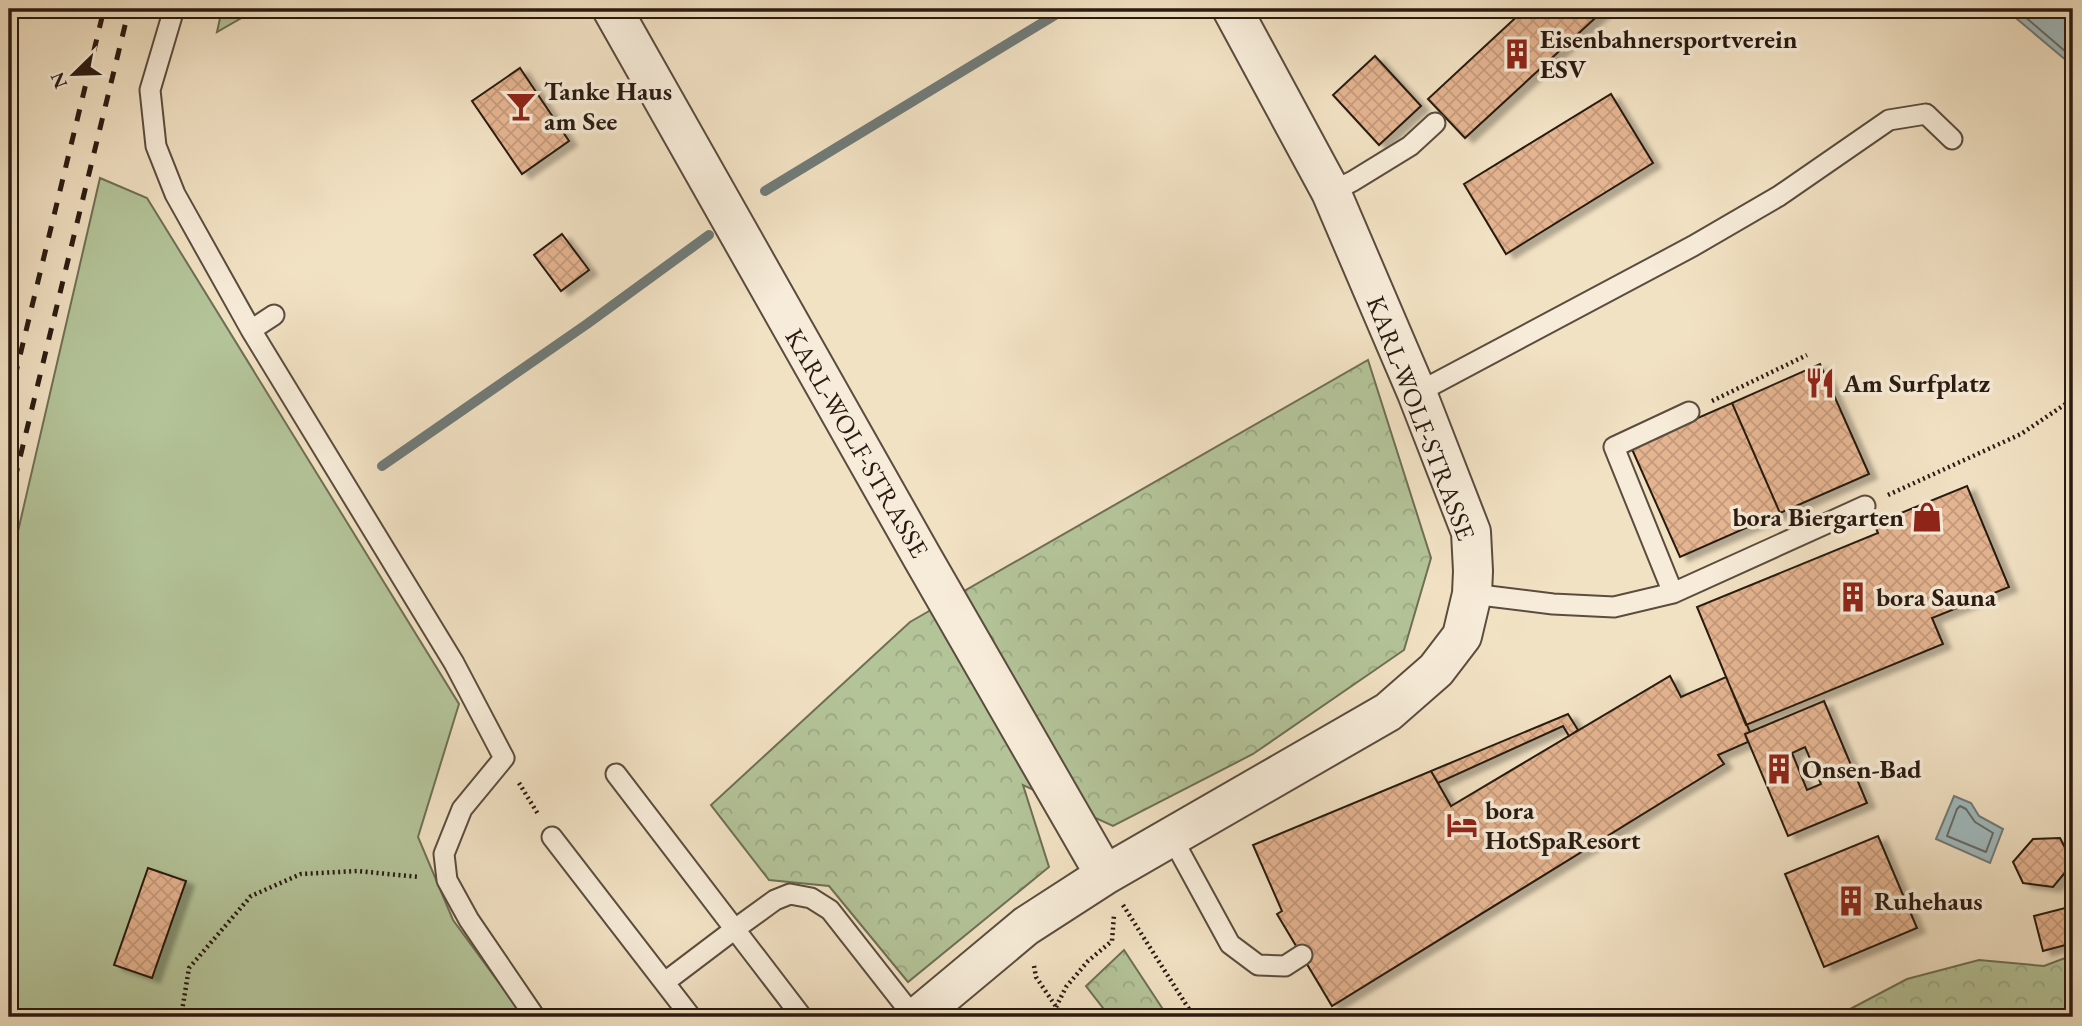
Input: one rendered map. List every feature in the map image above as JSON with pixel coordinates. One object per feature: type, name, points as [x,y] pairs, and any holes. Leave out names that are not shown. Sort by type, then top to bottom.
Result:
[{"type":"street","name":"KARL-WOLF-STRASSE","points":[[612,9],[1110,891]]},
{"type":"street","name":"KARL-WOLF-STRASSE","points":[[916,1017],[1026,926],[1110,891],[1171,836],[1388,712],[1436,670],[1462,636],[1472,594],[1474,571],[1471,532],[1417,393],[1331,192],[1232,9]]},
{"type":"lane","points":[[174,9],[150,90],[156,146],[174,194],[251,330],[454,663],[504,758],[462,809],[444,854],[447,880],[469,920],[535,1017]]},
{"type":"lane","points":[[1417,393],[1693,246],[1768,202],[1889,120],[1926,114],[1952,139]]},
{"type":"lane","points":[[1331,192],[1410,146],[1435,123]]},
{"type":"lane","points":[[251,330],[274,315]]},
{"type":"lane","points":[[1673,593],[1614,447],[1689,412]]},
{"type":"lane","points":[[1472,594],[1553,604],[1614,607],[1673,593],[1865,506]]},
{"type":"lane","points":[[616,774],[802,1017]]},
{"type":"lane","points":[[1171,836],[1230,944],[1258,965],[1285,966],[1302,955]]},
{"type":"lane","points":[[552,837],[691,1017]]},
{"type":"lane","points":[[665,982],[775,900],[790,894],[811,898],[830,910],[916,1017]]},
{"type":"path","points":[[1689,412],[1807,355]]},
{"type":"path","points":[[1865,506],[2021,434],[2073,399]]},
{"type":"path","points":[[504,758],[552,837]]},
{"type":"path","points":[[181,1017],[189,968],[251,896],[301,874],[357,871],[447,880]]},
{"type":"path","points":[[1103,915],[1110,891]]},
{"type":"path","points":[[1056,1007],[1066,987],[1088,961],[1112,941],[1110,891]]},
{"type":"path","points":[[1110,891],[1121,902],[1194,1017]]},
{"type":"path","points":[[1024,970],[1034,962],[1036,977],[1063,1017]]},
{"type":"green space","points":[[222,9],[257,9],[217,32]]},
{"type":"green space","points":[[100,178],[147,198],[459,704],[418,837],[453,920],[524,1017],[9,1017],[9,570]]},
{"type":"green space","points":[[1368,360],[1431,558],[1404,650],[1253,754],[1113,826],[1023,785],[1049,867],[908,982],[829,886],[769,880],[711,805],[910,622]]},
{"type":"green space","points":[[1124,950],[1168,1017],[1110,1017],[1086,986]]},
{"type":"green space","points":[[2073,955],[2073,1017],[1835,1017],[1907,979],[1979,960],[2044,966]]},
{"type":"water","points":[[1982,9],[2073,9],[2073,74],[2067,61],[2011,14]]},
{"type":"water","points":[[1954,796],[1971,803],[1979,816],[2003,829],[1990,863],[1936,839]]},
{"type":"building","name":"Eisenbahnersportverein ESV","points":[[1525,9],[1605,9],[1465,138],[1428,99]]},
{"type":"building","points":[[1375,56],[1421,106],[1379,145],[1333,95]]},
{"type":"building","points":[[520,68],[569,141],[522,174],[472,101]]},
{"type":"building","points":[[1611,94],[1653,163],[1506,254],[1464,184]]},
{"type":"building","points":[[562,234],[589,270],[561,291],[534,255]]},
{"type":"building","points":[[1820,364],[1869,474],[1780,513],[1732,403]]},
{"type":"building","points":[[1732,403],[1780,513],[1680,557],[1631,447]]},
{"type":"building","name":"bora Sauna","points":[[1967,486],[2009,587],[1932,618],[1943,644],[1746,725],[1697,607],[1878,533],[1874,524]]},
{"type":"building","name":"bora HotSpaResort","points":[[1670,676],[1681,697],[1726,677],[1750,732],[1745,734],[1748,742],[1718,755],[1724,764],[1332,1006],[1277,914],[1282,911],[1253,845],[1431,771],[1451,806]]},
{"type":"building","name":"Onsen-Bad","points":[[1824,701],[1867,803],[1788,836],[1745,734]],"holes":[[[1805,747],[1821,784],[1807,790],[1792,753]]]},
{"type":"building","points":[[1568,714],[1578,730],[1569,736],[1563,726],[1438,783],[1431,771]]},
{"type":"building","name":"Ruhehaus","points":[[1878,836],[1917,928],[1824,967],[1785,874]]},
{"type":"building","points":[[2060,838],[2073,863],[2053,887],[2023,883],[2013,862],[2033,839]]},
{"type":"building","points":[[148,868],[186,881],[152,978],[114,965]]},
{"type":"building","points":[[2073,906],[2073,943],[2043,951],[2034,916]]},
{"type":"waterway","points":[[765,191],[1065,9]]},
{"type":"waterway","points":[[382,466],[587,324],[709,235]]},
{"type":"railway","points":[[9,401],[104,9]]},
{"type":"railway","points":[[9,503],[129,9]]},
{"type":"place","name":"Eisenbahnersportverein ESV","points":[[1517,54]]},
{"type":"place","name":"Tanke Haus am See","points":[[521,106]]},
{"type":"place","name":"Am Surfplatz","points":[[1820,383]]},
{"type":"place","name":"bora Biergarten","points":[[1927,517]]},
{"type":"place","name":"bora Sauna","points":[[1853,597]]},
{"type":"place","name":"Onsen-Bad","points":[[1779,769]]},
{"type":"place","name":"bora HotSpaResort","points":[[1462,825]]},
{"type":"place","name":"Ruhehaus","points":[[1851,901]]}]
